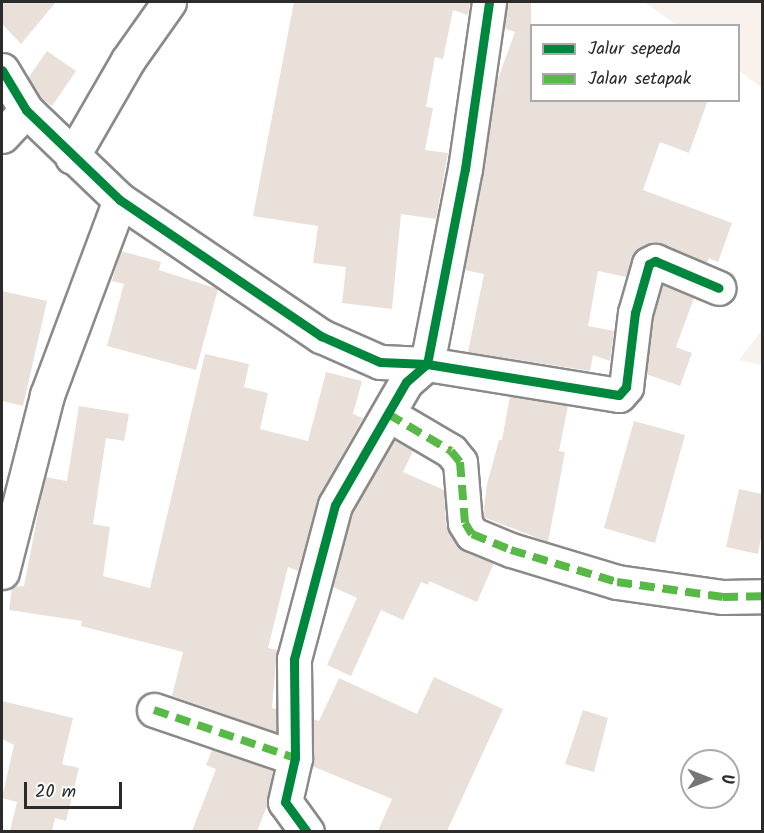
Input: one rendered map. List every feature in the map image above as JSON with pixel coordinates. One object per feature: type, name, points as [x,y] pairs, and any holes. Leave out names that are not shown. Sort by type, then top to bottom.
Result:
[{"type":"street","points":[[72,158],[128,60],[169,2]]},
{"type":"street","points":[[307,831],[285,802],[295,758],[292,677],[316,567],[335,505],[356,462],[406,382],[427,364],[465,169],[489,2]]},
{"type":"street","points":[[2,70],[26,111],[72,158],[120,200],[345,349],[380,362],[427,364],[619,396],[626,387],[635,314],[649,264],[655,261],[719,288]]},
{"type":"street","points":[[2,136],[26,111]]},
{"type":"street","points":[[2,572],[47,395],[120,200]]},
{"type":"street","points":[[388,414],[451,451],[460,462],[465,524],[472,534],[511,550],[617,582],[723,597],[762,596]]},
{"type":"street","points":[[154,710],[295,758]]},
{"type":"shaded area","points":[[644,2],[762,2],[762,88],[740,72],[740,24],[676,24]]},
{"type":"shaded area","points":[[762,330],[762,365],[739,360]]},
{"type":"building","points":[[2,2],[56,2],[21,44],[2,24]]},
{"type":"building","points":[[294,2],[470,2],[468,15],[453,10],[443,59],[435,57],[426,107],[433,108],[425,150],[448,153],[436,219],[401,214],[392,309],[342,303],[346,267],[313,263],[318,226],[253,216]]},
{"type":"building","points":[[507,2],[531,2],[530,102],[707,102],[689,153],[660,142],[643,190],[732,223],[718,262],[709,258],[707,263],[654,242],[634,252],[626,277],[598,271],[588,326],[614,331],[610,361],[593,355],[590,371],[468,352],[484,274],[464,270],[496,84],[515,32],[504,28]]},
{"type":"building","points":[[47,51],[76,71],[52,106],[41,98],[28,78]]},
{"type":"building","points":[[121,251],[161,262],[159,270],[218,289],[196,370],[107,346],[124,284],[112,281]]},
{"type":"building","points":[[663,285],[694,298],[676,347],[692,353],[680,386],[646,374],[653,317]]},
{"type":"building","points":[[2,291],[47,301],[23,406],[2,401]]},
{"type":"building","points":[[205,354],[249,364],[244,387],[268,393],[260,429],[308,441],[326,372],[362,381],[353,414],[363,418],[319,496],[298,571],[288,567],[268,648],[277,650],[272,708],[276,709],[276,732],[172,696],[183,652],[81,626],[82,621],[9,610],[12,587],[24,586],[45,477],[67,481],[79,406],[129,414],[124,441],[106,438],[93,524],[110,527],[103,576],[150,588]]},
{"type":"building","points":[[510,396],[568,406],[559,451],[565,452],[548,542],[483,517],[487,484],[499,440],[502,440]]},
{"type":"building","points":[[634,421],[685,435],[655,543],[604,528]]},
{"type":"building","points":[[394,440],[413,451],[403,472],[444,490],[446,525],[456,544],[494,563],[477,602],[429,581],[428,585],[421,582],[403,620],[381,610],[351,676],[327,665],[357,598],[333,587],[352,512]]},
{"type":"building","points":[[739,489],[762,494],[762,532],[758,554],[726,547]]},
{"type":"building","points":[[434,677],[503,709],[447,831],[378,831],[392,799],[312,766],[313,719],[319,721],[339,678],[417,714]]},
{"type":"building","points":[[2,701],[73,718],[62,764],[79,768],[66,821],[55,818],[52,831],[10,831],[17,802],[2,798],[14,745],[2,739]]},
{"type":"building","points":[[583,710],[608,718],[594,772],[565,764]]},
{"type":"building","points":[[212,750],[273,770],[267,806],[257,831],[192,831],[216,769],[206,765]]},
{"type":"marked path","points":[[388,414],[451,451],[460,462],[465,523],[472,534],[511,550],[617,582],[723,597],[762,596]]},
{"type":"marked path","points":[[154,710],[295,758]]},
{"type":"cycle path","points":[[307,832],[285,802],[295,758],[294,659],[335,505],[406,382],[427,364],[465,169],[489,2]]},
{"type":"cycle path","points":[[2,70],[26,110],[120,200],[321,336],[380,362],[427,364],[619,395],[626,387],[635,313],[649,264],[655,261],[719,288]]}]
